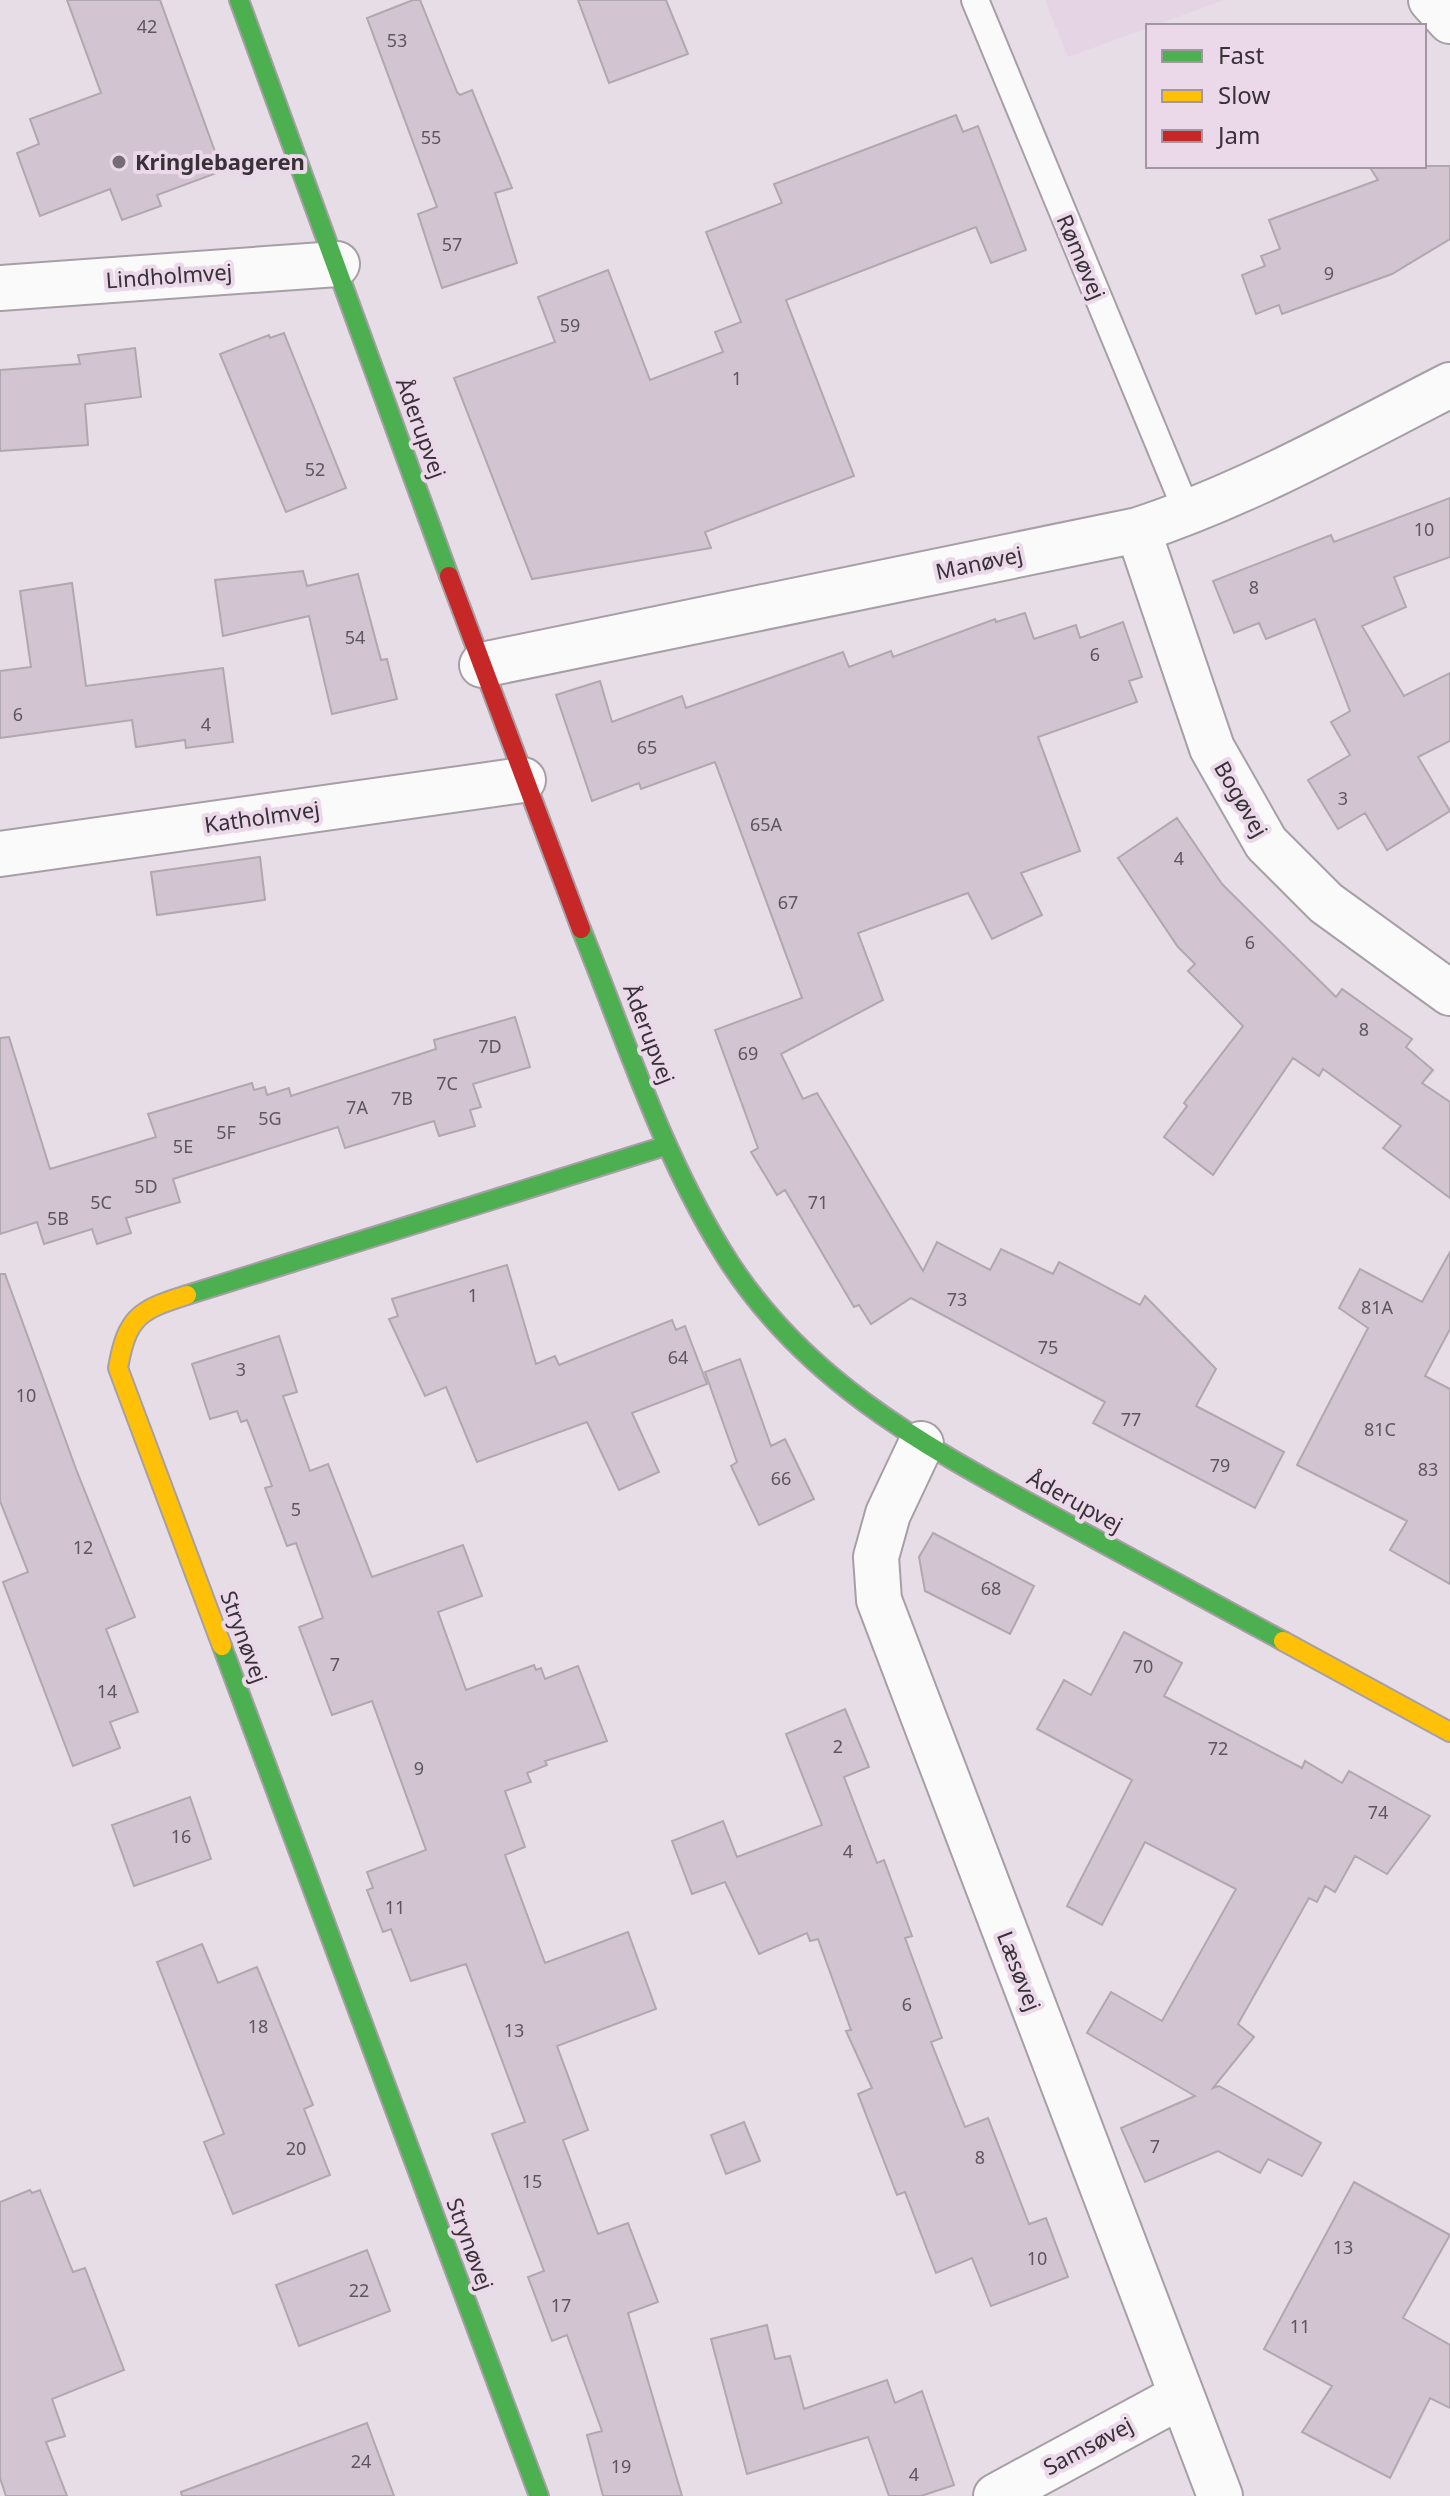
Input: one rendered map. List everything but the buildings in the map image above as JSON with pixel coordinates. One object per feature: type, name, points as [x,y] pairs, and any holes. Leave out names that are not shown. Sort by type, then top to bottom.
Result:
[{"type":"street","name":"Åderupvej","points":[[239,0],[523,780],[665,1146],[722,1251],[777,1324],[840,1387],[921,1444],[1450,1732]]},
{"type":"street","points":[[1431,0],[1450,21]]},
{"type":"street","name":"Lindholmvej","points":[[0,288],[337,264]]},
{"type":"street","name":"Manøvej","points":[[482,665],[1138,530],[1188,514],[1450,385]]},
{"type":"street","name":"Bogøvej","points":[[1138,530],[1212,748],[1266,843],[1326,903],[1450,993]]},
{"type":"street","name":"Katholmvej","points":[[0,854],[523,780]]},
{"type":"street","name":"Strynøvej","points":[[539,2496],[118,1368],[124,1334],[145,1308],[665,1146]]},
{"type":"street","name":"Læsøvej","points":[[921,1444],[888,1514],[876,1557],[879,1600],[1179,2397],[1220,2496]]},
{"type":"street","name":"Samsøvej","points":[[996,2496],[1179,2397]]},
{"type":"lane","name":"Rømøvej","points":[[975,0],[1188,514]]},
{"type":"shaded area","points":[[1045,0],[1224,0],[1158,24],[1146,24],[1146,28],[1068,57]]},
{"type":"traffic: fast","points":[[239,0],[449,576]]},
{"type":"traffic: fast","points":[[581,929],[661,1132],[699,1211],[753,1295],[788,1336],[827,1373],[913,1436],[1283,1641]]},
{"type":"traffic: fast","points":[[187,1295],[665,1146]]},
{"type":"traffic: fast","points":[[222,1646],[539,2496]]},
{"type":"traffic: slow","points":[[187,1295],[146,1311],[138,1318],[126,1337],[118,1368],[222,1646]]},
{"type":"traffic: slow","points":[[1283,1641],[1450,1732]]},
{"type":"traffic: jam","points":[[449,576],[581,929]]},
{"type":"place","name":"Kringlebageren","points":[[119,162]]}]
